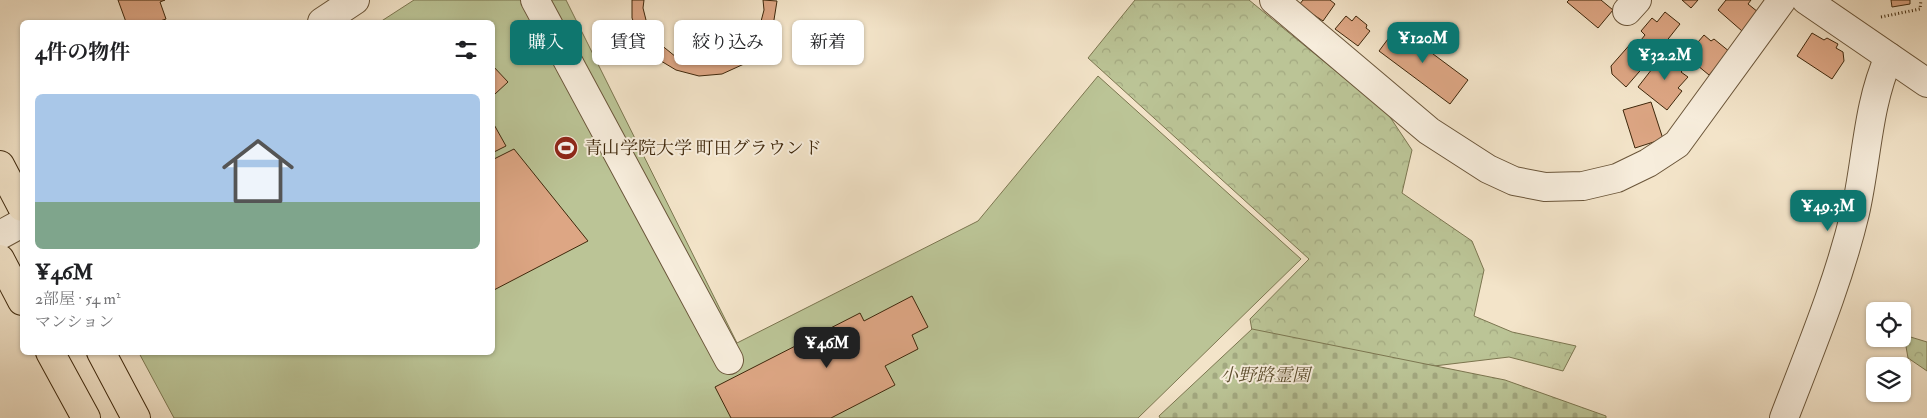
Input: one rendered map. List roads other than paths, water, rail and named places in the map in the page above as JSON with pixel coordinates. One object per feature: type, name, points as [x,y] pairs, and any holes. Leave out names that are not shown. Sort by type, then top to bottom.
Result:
[{"type":"main road","points":[[0,165],[20,203]]},
{"type":"main road","points":[[0,259],[20,296]]},
{"type":"main road","points":[[52,355],[86,418]]},
{"type":"main road","points":[[103,355],[136,418]]},
{"type":"street","points":[[325,20],[355,0]]},
{"type":"street","points":[[535,0],[730,360]]},
{"type":"street","points":[[1274,0],[1428,131],[1488,169],[1514,181],[1545,187],[1583,186],[1617,178],[1648,163],[1676,144],[1782,0]]},
{"type":"street","points":[[1806,0],[1927,83]]},
{"type":"street","points":[[1784,418],[1837,280],[1855,211],[1874,97],[1889,56]]},
{"type":"street","points":[[0,235],[20,224]]},
{"type":"place","name":"青山学院大学 町田グラウンド","points":[[566,148]]},
{"type":"park label","name":"小野路霊園","points":[[1265,375]]}]
